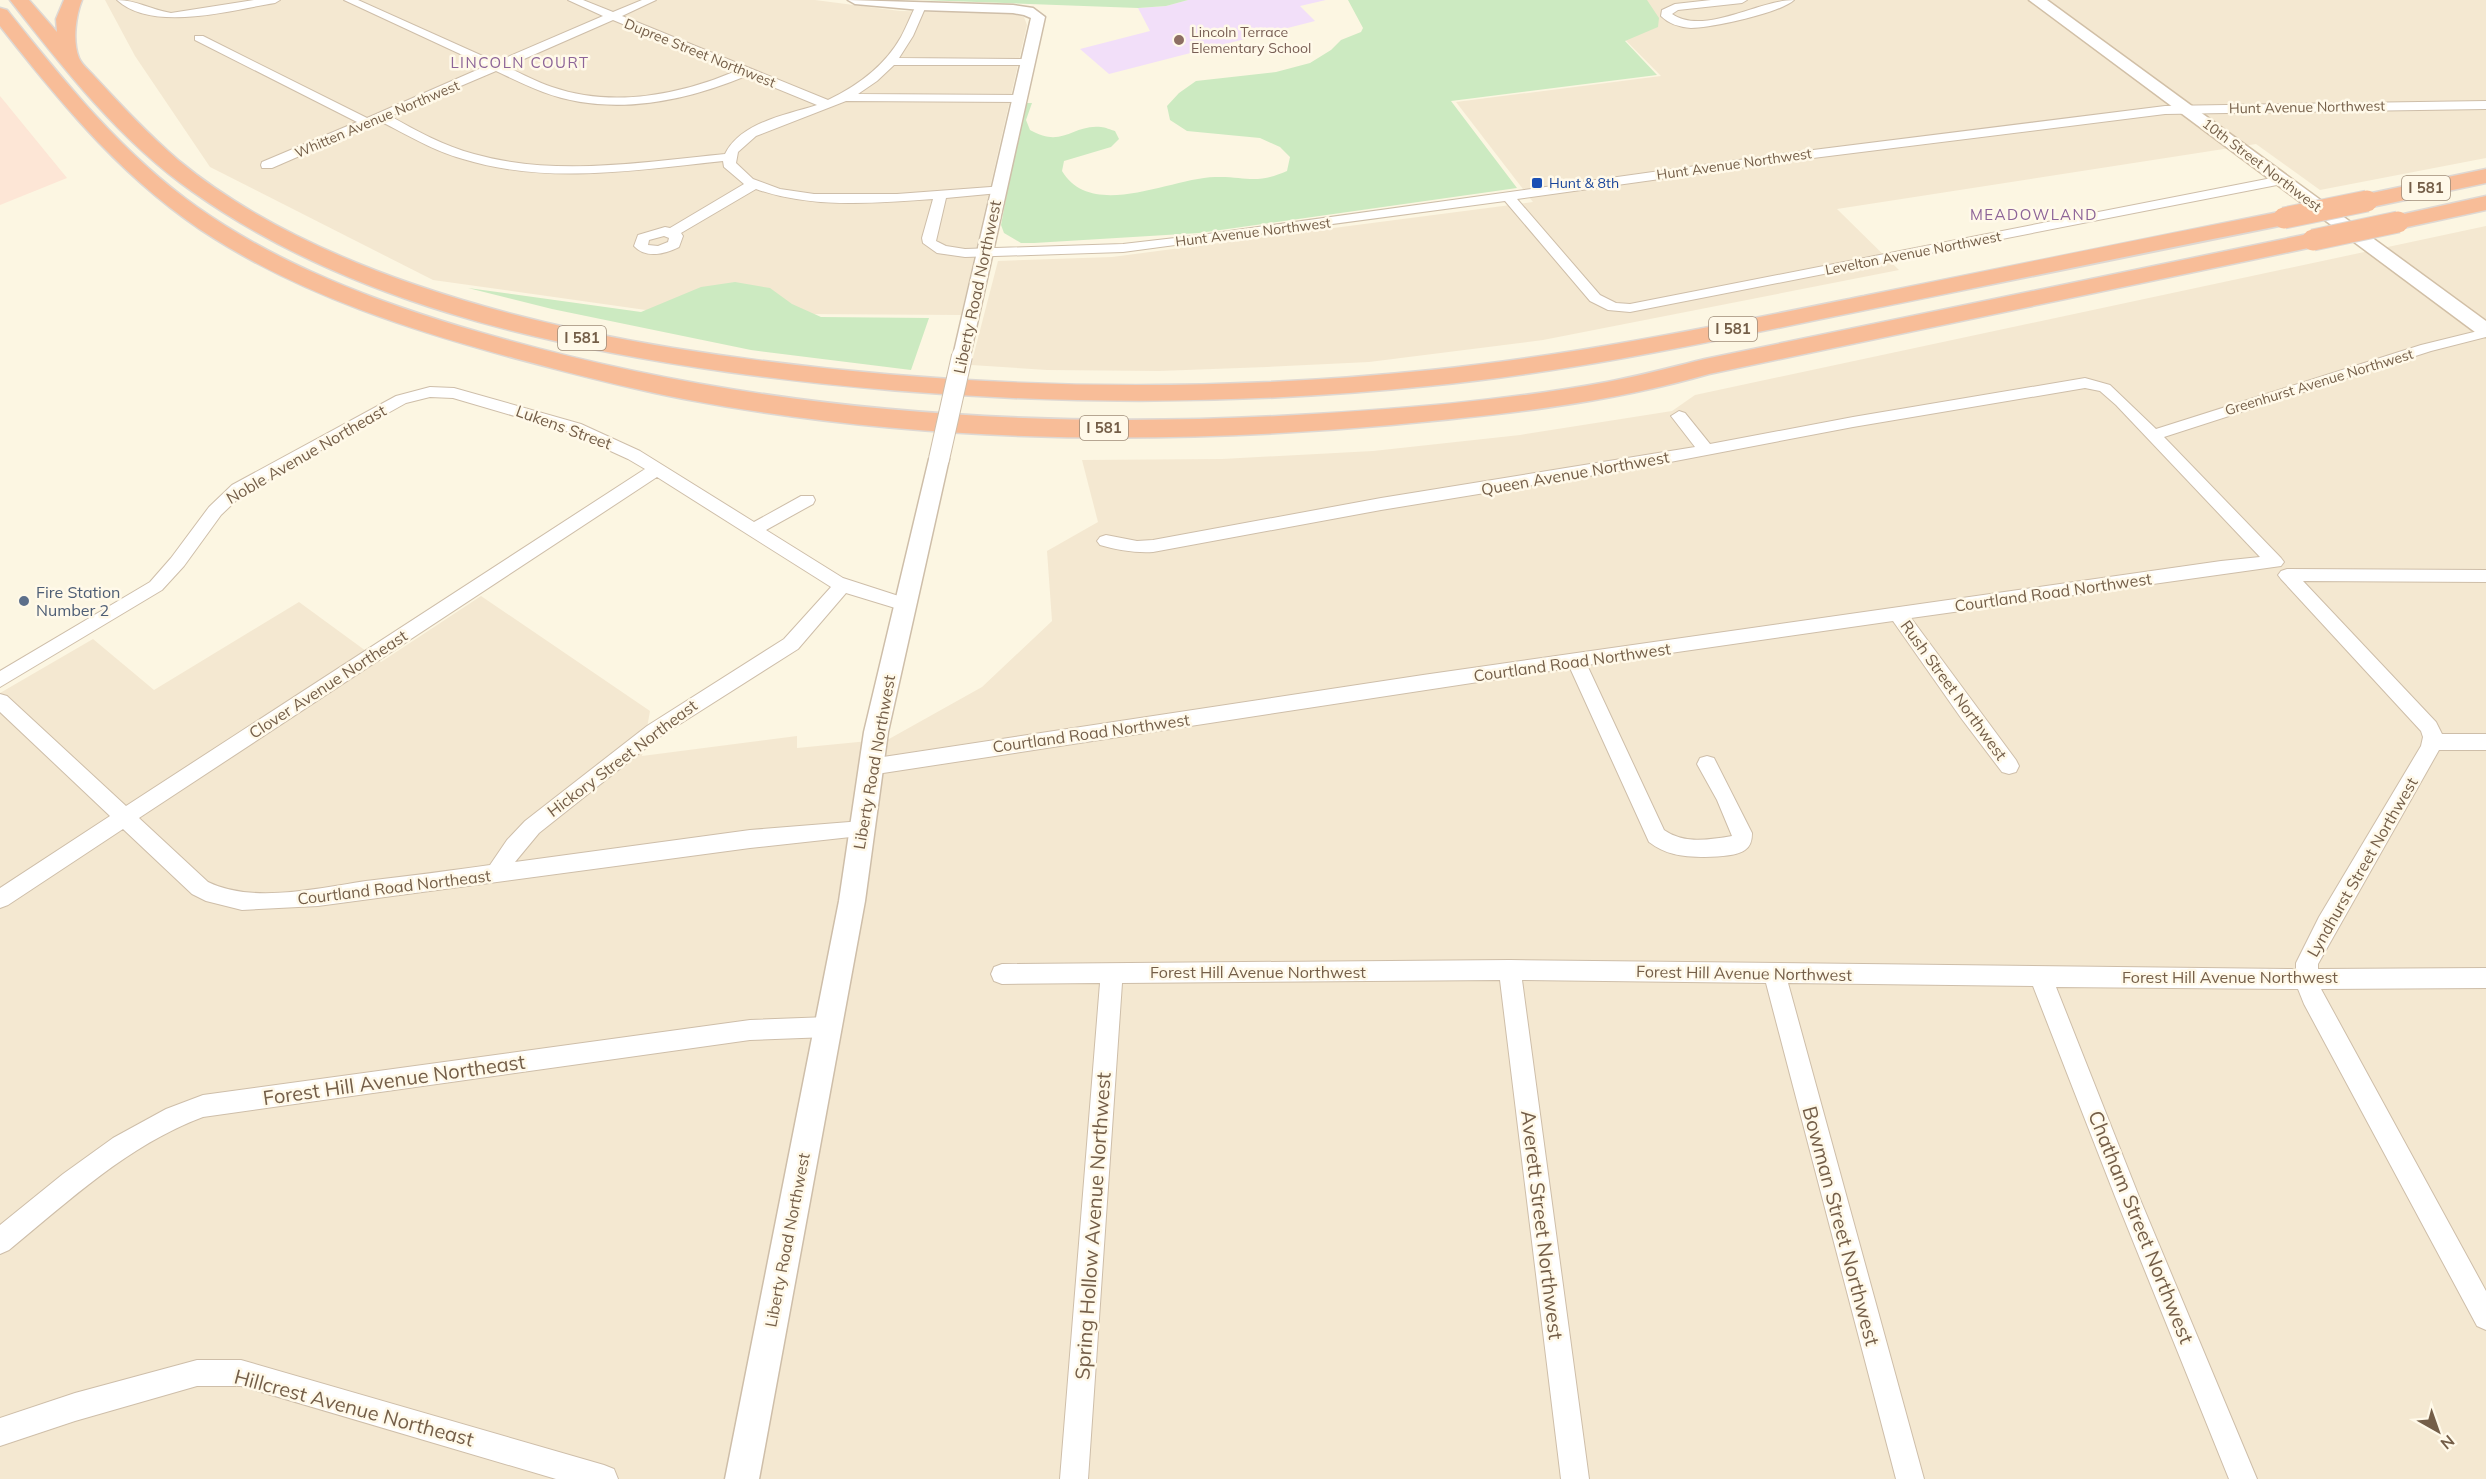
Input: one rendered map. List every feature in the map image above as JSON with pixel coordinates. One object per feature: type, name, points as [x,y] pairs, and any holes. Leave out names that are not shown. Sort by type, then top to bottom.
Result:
[{"type":"highway","name":"I 581","points":[[19,0],[139,137],[167,163],[201,188],[284,236],[374,276],[445,302],[639,351],[780,372],[913,386],[1068,393],[1176,394],[1307,388],[1436,377],[1583,356],[1764,324],[2486,176]]},
{"type":"highway","points":[[69,58],[65,19],[72,0]]},
{"type":"highway","name":"I 581","points":[[0,14],[57,84],[140,173],[192,214],[261,255],[351,296],[477,339],[689,392],[800,408],[909,419],[1077,428],[1206,428],[1343,422],[1514,404],[1669,378],[1717,365],[2486,203]]},
{"type":"highway","points":[[0,43],[57,84]]},
{"type":"main road","name":"10th Street Northwest","points":[[2037,0],[2486,332]]},
{"type":"street","points":[[122,0],[155,14],[171,16],[275,0]]},
{"type":"street","points":[[349,0],[559,93],[580,98],[617,102],[675,96],[712,86],[745,72]]},
{"type":"street","name":"Dupree Street Northwest","points":[[573,0],[828,105]]},
{"type":"street","name":"Whitten Avenue Northwest","points":[[267,165],[651,0]]},
{"type":"street","points":[[855,0],[921,6],[906,41],[892,61],[872,79],[828,105],[754,131],[735,145],[728,158],[732,170],[754,184],[800,196],[830,199],[999,189]]},
{"type":"street","points":[[1742,0],[1675,7],[1666,12],[1667,16],[1680,24],[1701,25],[1790,0]]},
{"type":"street","name":"Liberty Road Northwest","points":[[741,1479],[852,901],[870,767],[880,713],[1038,17],[1036,14],[1013,9],[921,6]]},
{"type":"street","points":[[199,38],[368,123]]},
{"type":"street","points":[[892,61],[1027,62]]},
{"type":"street","points":[[843,97],[1018,99]]},
{"type":"street","name":"Hunt Avenue Northwest","points":[[941,193],[929,234],[930,243],[942,250],[985,252],[1123,248],[1376,216],[1789,156],[2186,108],[2486,105]]},
{"type":"street","points":[[382,117],[450,151],[471,158],[526,167],[603,169],[728,158]]},
{"type":"street","name":"Levelton Avenue Northwest","points":[[1508,196],[1594,298],[1603,304],[1630,308],[2283,180]]},
{"type":"street","points":[[672,233],[754,184]]},
{"type":"street","name":"Greenhurst Avenue Northwest","points":[[2153,435],[2394,358],[2486,332]]},
{"type":"street","name":"Queen Avenue Northwest","points":[[1106,541],[1137,547],[1153,546],[1381,504],[1706,450],[2085,383],[2105,388],[2122,402],[2153,435]]},
{"type":"street","name":"Lukens Street","points":[[425,393],[454,393],[547,418],[602,439],[657,469],[843,585],[905,605]]},
{"type":"street","name":"Noble Avenue Northeast","points":[[0,680],[156,586],[170,574],[215,507],[238,489],[401,399],[425,393]]},
{"type":"street","points":[[1679,416],[1706,450]]},
{"type":"street","points":[[2153,435],[2429,727],[2433,742],[2486,742]]},
{"type":"street","name":"Clover Avenue Northeast","points":[[0,899],[657,469]]},
{"type":"street","points":[[753,530],[807,500]]},
{"type":"street","name":"Courtland Road Northwest","points":[[870,767],[1070,735],[2221,567],[2486,576]]},
{"type":"street","name":"Hickory Street Northeast","points":[[495,875],[514,846],[532,827],[654,731],[791,644],[843,585]]},
{"type":"street","name":"Rush Street Northwest","points":[[1898,614],[1968,713],[2009,766]]},
{"type":"street","points":[[1576,661],[1656,836],[1664,843],[1673,847],[1713,848],[1738,844],[1742,839],[1742,833],[1726,798],[1707,764]]},
{"type":"street","name":"Courtland Road Northeast","points":[[0,701],[200,888],[226,900],[248,902],[318,897],[750,839],[862,829]]},
{"type":"street","name":"Lyndhurst Street Northwest","points":[[2433,742],[2327,924],[2307,963],[2306,978],[2312,997],[2486,1317]]},
{"type":"street","name":"Forest Hill Avenue Northwest","points":[[1002,974],[1510,970],[2170,978],[2486,978]]},
{"type":"street","name":"Averett Street Northwest","points":[[1510,970],[1575,1479]]},
{"type":"street","name":"Spring Hollow Avenue Northwest","points":[[1074,1479],[1112,973]]},
{"type":"street","name":"Bowman Street Northwest","points":[[1774,973],[1910,1479]]},
{"type":"street","name":"Chatham Street Northwest","points":[[2040,975],[2128,1199],[2243,1479]]},
{"type":"street","name":"Forest Hill Avenue Northeast","points":[[0,1240],[116,1150],[154,1125],[203,1106],[750,1030],[828,1027]]},
{"type":"street","name":"Hillcrest Avenue Northeast","points":[[0,1432],[75,1407],[197,1373],[241,1373],[604,1479]]},
{"type":"shaded area","points":[[105,0],[815,0],[900,11],[1011,13],[1024,17],[1027,25],[961,315],[667,313],[433,280],[210,167],[135,56]]},
{"type":"shaded area","name":"Lincoln Terrace Elementary School","points":[[1188,0],[1326,0],[1300,6],[1315,21],[1109,74],[1080,49],[1150,31],[1138,8],[1166,6]]},
{"type":"shaded area","points":[[1586,0],[2486,0],[2486,158],[2320,190],[2256,144],[1837,209],[1899,270],[1543,340],[1369,362],[1267,367],[1159,371],[1047,370],[971,365],[998,261],[1112,257],[1533,202],[1456,102],[1661,76]]},
{"type":"shaded area","points":[[0,96],[67,178],[0,205]]},
{"type":"shaded area","points":[[2486,226],[2486,1479],[0,1479],[0,693],[93,639],[154,690],[299,602],[381,662],[481,596],[650,711],[642,756],[797,736],[797,748],[889,739],[982,687],[1052,621],[1047,551],[1098,522],[1082,460],[1222,459],[1373,451],[1520,435],[1672,411],[1695,395]]},
{"type":"green space","points":[[922,0],[1188,0],[1166,6],[1138,8]]},
{"type":"green space","points":[[1348,0],[1647,0],[1659,18],[1658,27],[1625,41],[1657,75],[1451,101],[1517,188],[1199,233],[1021,243],[1004,233],[1001,225],[1024,103],[1032,103],[1026,120],[1030,130],[1041,135],[1059,137],[1091,127],[1103,127],[1115,131],[1119,139],[1111,147],[1064,161],[1062,171],[1075,186],[1092,193],[1112,195],[1133,193],[1215,177],[1267,178],[1287,171],[1290,157],[1280,147],[1260,138],[1187,131],[1170,120],[1167,106],[1179,93],[1196,81],[1276,72],[1310,63],[1331,50],[1341,40],[1361,32],[1363,28]]},
{"type":"green space","points":[[735,282],[770,288],[792,304],[821,317],[929,318],[911,370],[751,350],[552,309],[468,288],[641,312],[701,287]]},
{"type":"place","name":"Lincoln Terrace Elementary School","points":[[1179,40]]},
{"type":"place","name":"Hunt & 8th","points":[[1537,183]]},
{"type":"place","name":"Fire Station Number 2","points":[[24,601]]},
{"type":"district","name":"LINCOLN COURT","points":[[520,63]]},
{"type":"district","name":"MEADOWLAND","points":[[2034,215]]}]
